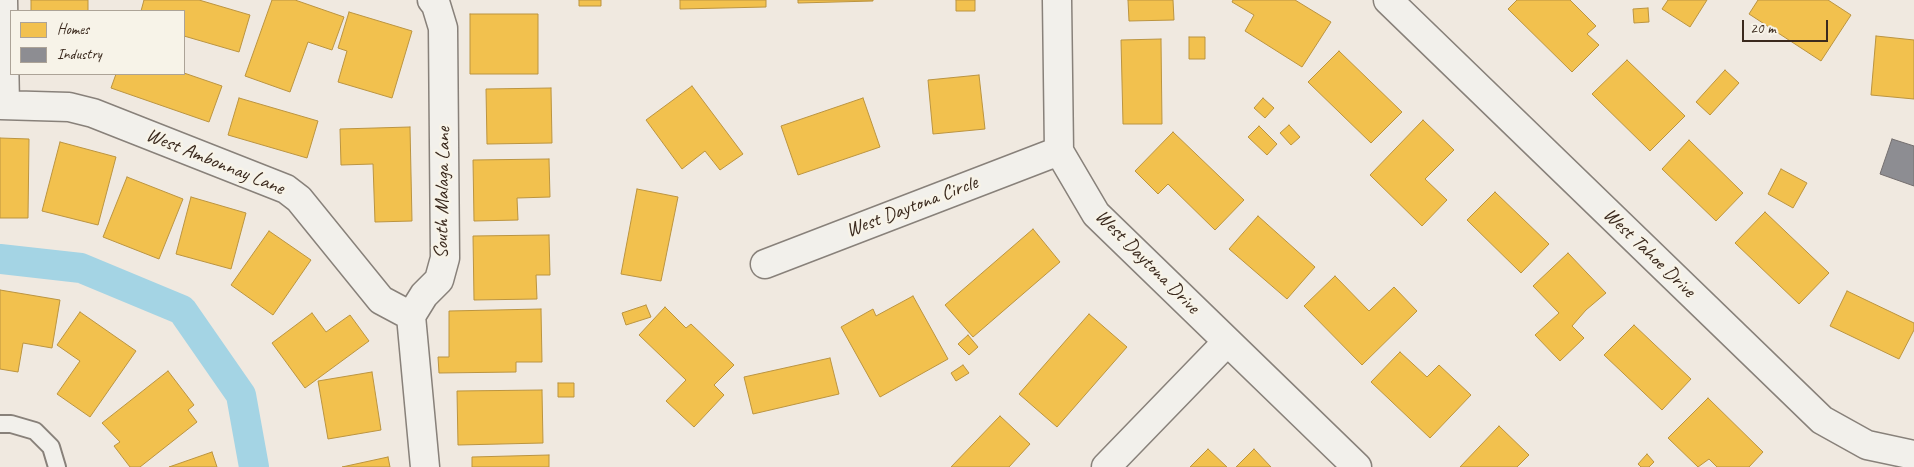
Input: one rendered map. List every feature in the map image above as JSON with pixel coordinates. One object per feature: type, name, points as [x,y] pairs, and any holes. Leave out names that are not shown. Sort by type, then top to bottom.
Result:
[{"type":"street","points":[[3,0],[3,105]]},
{"type":"street","name":"South Malaga Lane","points":[[411,316],[424,295],[439,280],[445,258],[443,28],[436,5],[432,0]]},
{"type":"street","name":"West Daytona Drive","points":[[1057,0],[1059,151],[1096,214],[1357,467]]},
{"type":"street","name":"West Tahoe Drive","points":[[1404,5],[1822,420],[1866,445],[1914,455]]},
{"type":"street","name":"West Ambonnay Lane","points":[[3,105],[69,106],[93,113],[286,189],[298,199],[381,300],[411,316]]},
{"type":"street","name":"West Daytona Circle","points":[[765,264],[1059,151]]},
{"type":"street","points":[[411,316],[425,467]]},
{"type":"street","points":[[1106,467],[1227,342]]},
{"type":"lane","points":[[0,424],[11,424],[35,430],[51,447],[57,467]]},
{"type":"building: Homes","points":[[31,0],[88,0],[88,10],[31,10]]},
{"type":"building: Homes","points":[[144,0],[199,0],[250,15],[239,52],[185,36],[185,10],[141,10]]},
{"type":"building: Homes","points":[[272,0],[295,0],[344,17],[332,50],[308,42],[290,92],[245,76]]},
{"type":"building: Homes","points":[[579,0],[601,0],[601,6],[579,6]]},
{"type":"building: Homes","points":[[680,0],[766,0],[766,7],[680,9]]},
{"type":"building: Homes","points":[[798,0],[873,0],[873,1],[798,3]]},
{"type":"building: Homes","points":[[956,0],[975,0],[975,11],[956,11]]},
{"type":"building: Homes","points":[[1128,0],[1173,0],[1174,20],[1129,21]]},
{"type":"building: Homes","points":[[1233,0],[1295,0],[1331,22],[1302,67],[1245,31],[1254,15],[1232,2]]},
{"type":"building: Homes","points":[[1517,0],[1570,0],[1596,26],[1587,34],[1599,45],[1572,72],[1508,9]]},
{"type":"building: Homes","points":[[1668,0],[1707,0],[1690,27],[1662,9]]},
{"type":"building: Homes","points":[[1758,0],[1828,0],[1851,15],[1821,61],[1749,14]]},
{"type":"building: Homes","points":[[1648,8],[1649,22],[1634,23],[1633,9]]},
{"type":"building: Homes","points":[[349,12],[412,31],[392,98],[338,82],[347,51],[338,48]]},
{"type":"building: Homes","points":[[470,14],[538,14],[538,74],[470,74]]},
{"type":"building: Homes","points":[[1876,36],[1914,40],[1914,99],[1871,95]]},
{"type":"building: Homes","points":[[1189,37],[1205,37],[1205,59],[1189,59]]},
{"type":"building: Homes","points":[[1161,39],[1162,124],[1123,124],[1121,40]]},
{"type":"building: Homes","points":[[1339,51],[1402,112],[1371,143],[1308,82]]},
{"type":"building: Homes","points":[[1627,60],[1685,116],[1650,151],[1592,94]]},
{"type":"building: Homes","points":[[1725,70],[1739,83],[1710,115],[1696,102]]},
{"type":"building: Homes","points":[[185,73],[222,86],[209,122],[111,88],[116,75],[185,75]]},
{"type":"building: Homes","points":[[979,75],[985,129],[933,134],[928,80]]},
{"type":"building: Homes","points":[[692,86],[743,154],[720,170],[705,151],[682,169],[646,120]]},
{"type":"building: Homes","points":[[551,88],[552,143],[487,144],[486,89]]},
{"type":"building: Homes","points":[[239,98],[318,121],[307,158],[228,135]]},
{"type":"building: Homes","points":[[863,98],[880,147],[798,175],[781,126]]},
{"type":"building: Homes","points":[[1263,98],[1274,108],[1265,118],[1254,108]]},
{"type":"building: Homes","points":[[1423,120],[1454,150],[1425,179],[1447,200],[1422,226],[1370,175]]},
{"type":"building: Homes","points":[[1289,125],[1300,137],[1291,145],[1280,133]]},
{"type":"building: Homes","points":[[1259,126],[1277,144],[1267,155],[1248,137]]},
{"type":"building: Homes","points":[[410,127],[412,221],[375,222],[373,164],[341,165],[340,129]]},
{"type":"building: Homes","points":[[1173,132],[1244,200],[1215,230],[1168,184],[1158,194],[1135,171]]},
{"type":"building: Homes","points":[[0,138],[29,139],[28,218],[0,218]]},
{"type":"building: Homes","points":[[1689,140],[1743,193],[1716,221],[1662,169]]},
{"type":"building: Homes","points":[[60,142],[116,157],[98,225],[42,211]]},
{"type":"building: Homes","points":[[549,159],[550,197],[517,198],[518,220],[474,221],[473,160]]},
{"type":"building: Homes","points":[[1781,169],[1807,183],[1793,208],[1768,194]]},
{"type":"building: Homes","points":[[127,177],[183,199],[159,259],[103,237]]},
{"type":"building: Homes","points":[[637,189],[678,197],[661,281],[621,274]]},
{"type":"building: Homes","points":[[1495,192],[1549,244],[1521,273],[1467,220]]},
{"type":"building: Homes","points":[[191,197],[246,213],[231,269],[176,254]]},
{"type":"building: Homes","points":[[1765,212],[1829,273],[1799,304],[1735,243]]},
{"type":"building: Homes","points":[[1258,216],[1315,267],[1287,299],[1229,249]]},
{"type":"building: Homes","points":[[1033,229],[1060,262],[973,337],[945,305]]},
{"type":"building: Homes","points":[[269,231],[311,260],[273,315],[231,285]]},
{"type":"building: Homes","points":[[549,235],[550,275],[536,275],[537,299],[474,300],[473,236]]},
{"type":"building: Homes","points":[[1568,253],[1606,293],[1586,310],[1572,326],[1584,338],[1560,361],[1535,335],[1559,313],[1533,286]]},
{"type":"building: Homes","points":[[1335,276],[1369,311],[1394,287],[1417,311],[1362,365],[1304,306]]},
{"type":"building: Homes","points":[[0,290],[60,300],[52,348],[23,343],[18,372],[0,369]]},
{"type":"building: Homes","points":[[1847,291],[1914,323],[1914,330],[1899,359],[1830,326]]},
{"type":"building: Homes","points":[[913,296],[948,359],[880,397],[841,327],[873,309],[876,316]]},
{"type":"building: Homes","points":[[646,305],[651,317],[626,325],[622,313]]},
{"type":"building: Homes","points":[[665,307],[686,328],[691,324],[734,365],[714,385],[724,395],[694,427],[666,401],[686,380],[639,335]]},
{"type":"building: Homes","points":[[541,309],[542,362],[516,362],[516,372],[439,373],[438,357],[449,357],[449,311]]},
{"type":"building: Homes","points":[[80,312],[136,351],[90,417],[57,394],[80,361],[57,345]]},
{"type":"building: Homes","points":[[312,313],[326,332],[350,315],[369,341],[305,388],[272,343]]},
{"type":"building: Homes","points":[[1089,314],[1127,347],[1057,427],[1019,394]]},
{"type":"building: Homes","points":[[1634,325],[1691,379],[1662,410],[1604,355]]},
{"type":"building: Homes","points":[[968,335],[978,347],[969,355],[958,344]]},
{"type":"building: Homes","points":[[1400,352],[1427,377],[1439,365],[1471,395],[1430,438],[1371,382]]},
{"type":"building: Homes","points":[[830,358],[839,394],[753,414],[744,377]]},
{"type":"building: Homes","points":[[963,365],[969,373],[956,381],[951,373]]},
{"type":"building: Homes","points":[[168,371],[194,405],[188,410],[197,422],[140,467],[130,467],[114,446],[120,442],[102,423]]},
{"type":"building: Homes","points":[[372,372],[381,430],[328,439],[318,381]]},
{"type":"building: Homes","points":[[558,383],[574,383],[574,397],[558,397]]},
{"type":"building: Homes","points":[[542,390],[543,443],[458,445],[457,391]]},
{"type":"building: Homes","points":[[1708,398],[1763,452],[1749,467],[1717,467],[1709,459],[1698,467],[1668,438]]},
{"type":"building: Homes","points":[[1000,416],[1030,444],[1009,467],[951,467]]},
{"type":"building: Homes","points":[[1499,426],[1529,455],[1517,467],[1460,467]]},
{"type":"building: Homes","points":[[1208,449],[1227,467],[1190,467]]},
{"type":"building: Homes","points":[[1254,449],[1271,467],[1236,467]]},
{"type":"building: Homes","points":[[212,452],[217,467],[169,467]]},
{"type":"building: Homes","points":[[1647,454],[1654,462],[1649,467],[1641,467],[1638,464]]},
{"type":"building: Homes","points":[[549,455],[549,467],[472,467],[472,457]]},
{"type":"building: Homes","points":[[388,457],[390,467],[342,467]]},
{"type":"building: Industry","points":[[1892,139],[1914,146],[1914,186],[1880,174]]},
{"type":"waterway","points":[[0,259],[81,268],[182,310],[241,395],[254,467]]}]
